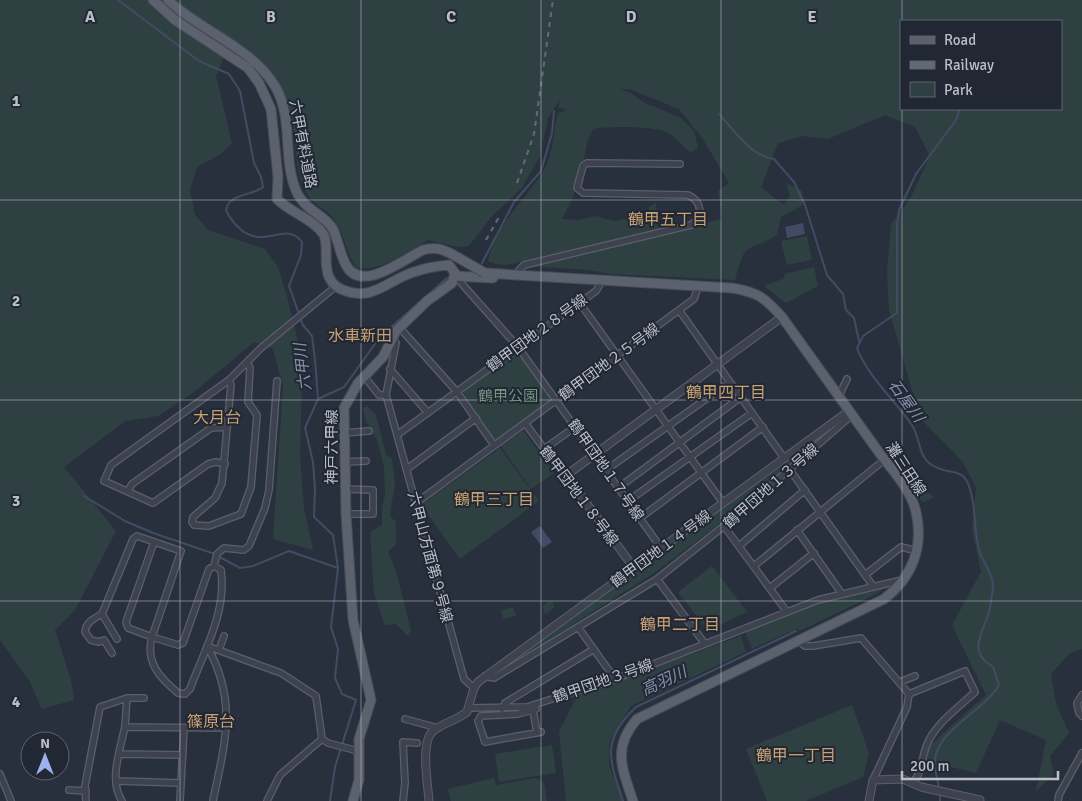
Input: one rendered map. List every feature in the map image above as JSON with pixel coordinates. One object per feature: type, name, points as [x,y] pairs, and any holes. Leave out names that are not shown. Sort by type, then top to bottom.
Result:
[{"type":"main road","points":[[153,0],[175,20],[248,68],[259,83],[271,109],[278,178],[277,199],[310,221],[324,234],[326,240],[326,262],[331,289],[349,293],[373,293],[415,271],[446,265],[454,269],[455,276],[590,284],[602,281]]},
{"type":"main road","name":"六甲有料道路","points":[[168,0],[195,23],[257,64],[276,88],[285,116],[294,188],[306,207],[332,227],[346,264],[351,271],[360,276],[374,276],[423,250],[440,248],[485,272],[602,281]]},
{"type":"main road","points":[[471,276],[482,267],[584,275],[602,281]]},
{"type":"main road","name":"神戸六甲線","points":[[353,801],[359,780],[358,739],[370,700],[354,624],[346,514],[344,433],[346,402],[364,376],[383,357],[393,336],[400,327],[427,300],[452,282],[455,276]]},
{"type":"main road","name":"灘三田線","points":[[602,281],[754,292],[770,303],[782,317],[910,497],[916,511],[919,532],[918,551],[912,567],[896,590],[884,599],[637,719],[625,735],[620,758],[633,801]]},
{"type":"street","points":[[519,270],[524,265],[691,225],[696,221],[700,211],[697,200],[688,195],[583,193],[577,188],[584,166],[587,163],[680,164]]},
{"type":"street","name":"鶴甲団地１７号線","points":[[455,276],[518,347],[661,548]]},
{"type":"street","name":"鶴甲団地２８号線","points":[[397,435],[596,291],[602,281]]},
{"type":"street","name":"鶴甲団地２５号線","points":[[416,503],[694,299],[698,287]]},
{"type":"street","points":[[225,464],[216,462],[208,464],[153,502],[104,481],[111,465],[229,380],[261,348],[331,289]]},
{"type":"street","points":[[579,302],[723,503]]},
{"type":"street","points":[[679,310],[784,458]]},
{"type":"street","points":[[568,477],[569,473],[782,317]]},
{"type":"street","points":[[400,327],[457,392],[494,445]]},
{"type":"street","points":[[364,376],[378,395],[386,395],[396,343],[393,336]]},
{"type":"street","points":[[229,380],[232,385],[225,464],[220,491],[215,498],[193,517],[192,522],[194,525],[209,526],[241,514],[251,487],[257,415],[248,402],[250,368],[247,362]]},
{"type":"street","points":[[390,368],[428,413]]},
{"type":"street","points":[[839,396],[847,379]]},
{"type":"street","points":[[154,542],[126,622],[128,628],[178,645],[183,643],[211,568],[217,557],[224,548],[244,550],[250,546],[265,508],[271,477],[277,381]]},
{"type":"street","points":[[606,470],[730,382]]},
{"type":"street","name":"六甲山方面第９号線","points":[[386,395],[464,679],[474,688]]},
{"type":"street","points":[[618,488],[741,397]]},
{"type":"street","points":[[628,501],[752,413]]},
{"type":"street","name":"鶴甲団地１４号線","points":[[474,688],[485,676],[784,458],[851,413]]},
{"type":"street","name":"鶴甲団地１３号線","points":[[485,676],[494,678],[657,579],[790,470],[851,413]]},
{"type":"street","points":[[407,469],[476,418]]},
{"type":"street","name":"鶴甲団地１８号線","points":[[525,423],[563,474],[568,477],[634,568]]},
{"type":"street","points":[[544,449],[575,426]]},
{"type":"street","points":[[128,491],[132,484],[211,428],[227,427]]},
{"type":"street","points":[[640,518],[763,427]]},
{"type":"street","points":[[344,433],[369,431]]},
{"type":"street","points":[[754,566],[884,460]]},
{"type":"street","points":[[345,462],[366,461]]},
{"type":"street","points":[[790,470],[874,586]]},
{"type":"street","points":[[346,489],[373,490],[373,514],[346,514]]},
{"type":"street","points":[[739,546],[805,490]]},
{"type":"street","points":[[724,526],[787,612]]},
{"type":"street","points":[[797,530],[842,594]]},
{"type":"street","points":[[112,653],[104,640],[94,642],[87,636],[86,628],[90,621],[102,614],[134,539],[137,536],[181,551],[152,637],[149,652],[152,664],[164,682],[178,694],[186,694],[190,689],[221,606],[223,585],[221,570],[211,568]]},
{"type":"street","points":[[866,575],[901,547],[918,551]]},
{"type":"street","points":[[770,588],[814,553]]},
{"type":"street","points":[[657,579],[705,644]]},
{"type":"street","name":"鶴甲団地３号線","points":[[469,708],[533,708],[615,679],[787,612],[842,594],[904,579]]},
{"type":"street","points":[[102,614],[117,639]]},
{"type":"street","points":[[578,627],[615,679]]},
{"type":"street","points":[[219,650],[224,636]]},
{"type":"street","points":[[798,641],[805,646],[813,646],[861,638],[909,694],[907,707],[873,780],[869,801]]},
{"type":"street","points":[[207,646],[281,673],[316,696],[322,739]]},
{"type":"street","points":[[207,646],[213,656],[224,686],[227,712],[227,736],[213,801]]},
{"type":"street","points":[[502,709],[505,704],[594,649]]},
{"type":"street","points":[[909,694],[965,671],[975,692],[930,738],[924,751],[920,775],[914,784]]},
{"type":"street","points":[[900,682],[915,676]]},
{"type":"street","points":[[429,801],[426,744],[430,734],[463,715],[469,708],[474,688]]},
{"type":"street","points":[[1082,695],[1077,703],[1079,713],[1082,716]]},
{"type":"street","points":[[122,801],[117,781],[127,698]]},
{"type":"street","points":[[86,801],[85,786],[100,707],[127,698],[144,698]]},
{"type":"street","points":[[533,708],[539,732],[485,742],[478,718],[487,715],[518,714],[533,708]]},
{"type":"street","points":[[405,719],[438,728]]},
{"type":"street","points":[[125,727],[226,728]]},
{"type":"street","points":[[180,801],[184,728]]},
{"type":"street","points":[[322,739],[330,744],[358,752]]},
{"type":"street","points":[[267,801],[280,775],[322,739]]},
{"type":"street","points":[[403,801],[405,783],[402,742],[417,743]]},
{"type":"street","points":[[119,754],[183,755]]},
{"type":"street","points":[[1058,801],[1058,795],[1082,754]]},
{"type":"street","points":[[0,774],[11,801]]},
{"type":"street","points":[[873,780],[903,779],[914,784],[980,800]]},
{"type":"street","points":[[117,781],[181,782]]},
{"type":"street","points":[[69,790],[86,791]]},
{"type":"green space","points":[[0,0],[1082,0],[1082,649],[1070,653],[1051,674],[1056,704],[1069,733],[1050,756],[1054,774],[1036,791],[1046,740],[1000,720],[976,773],[951,767],[927,770],[928,747],[986,695],[952,625],[981,572],[972,529],[976,488],[963,462],[920,418],[889,310],[887,271],[891,225],[911,197],[930,156],[915,127],[885,115],[828,139],[802,136],[778,143],[761,187],[784,205],[790,196],[786,183],[802,191],[803,205],[781,217],[777,235],[748,249],[744,253],[735,280],[610,274],[534,266],[722,219],[718,191],[729,183],[703,139],[679,109],[629,89],[620,89],[631,93],[643,102],[681,118],[694,131],[698,148],[690,152],[669,133],[654,129],[620,127],[593,129],[587,142],[583,165],[575,184],[574,195],[562,219],[579,220],[595,216],[613,221],[647,216],[650,206],[656,203],[657,226],[664,228],[535,263],[530,259],[503,265],[488,261],[498,234],[546,166],[551,153],[558,113],[564,112],[565,109],[558,108],[560,100],[548,118],[540,156],[522,188],[492,216],[469,246],[457,247],[428,240],[384,264],[374,267],[355,267],[335,221],[310,198],[304,188],[298,170],[291,113],[278,82],[265,65],[240,43],[229,46],[216,76],[232,143],[221,154],[197,167],[190,190],[195,215],[208,230],[265,249],[278,267],[300,350],[302,377],[300,456],[304,508],[313,550],[273,539],[283,386],[273,349],[254,342],[194,392],[158,416],[125,421],[64,467],[116,531],[75,610],[55,630],[71,680],[74,700],[42,709],[29,680],[0,640]]},
{"type":"green space","points":[[807,236],[812,260],[787,265],[781,241]]},
{"type":"green space","points":[[814,267],[818,286],[786,303],[764,286],[785,278],[784,274]]},
{"type":"green space","name":"鶴甲公園","points":[[518,352],[551,399],[550,402],[496,441],[463,396],[464,391]]},
{"type":"green space","points":[[367,406],[376,415],[386,455],[392,459],[395,482],[390,516],[396,522],[396,544],[388,552],[396,571],[411,631],[408,636],[396,624],[385,625],[374,594],[370,532],[382,525],[382,508],[385,496],[384,466],[377,440],[366,421],[363,408]]},
{"type":"green space","points":[[842,423],[723,521],[654,573],[496,673],[653,557]]},
{"type":"green space","points":[[523,430],[554,473],[531,489],[500,445]]},
{"type":"green space","points":[[500,448],[539,501],[460,559],[421,505]]},
{"type":"green space","points":[[920,489],[935,497],[922,503],[916,490]]},
{"type":"green space","points":[[712,566],[747,612],[708,631],[678,592]]},
{"type":"green space","points":[[887,585],[878,593],[802,630],[796,629],[752,649],[745,632],[825,601]]},
{"type":"green space","points":[[553,601],[554,607],[546,614],[542,607],[547,602]]},
{"type":"green space","points":[[513,607],[516,616],[503,619],[501,610]]},
{"type":"green space","points":[[741,636],[746,652],[631,706],[610,741],[609,765],[623,801],[566,801],[559,732],[577,696]]},
{"type":"green space","points":[[852,705],[869,753],[863,777],[806,801],[767,801],[746,749]]},
{"type":"green space","points":[[552,745],[556,773],[499,782],[495,754]]},
{"type":"green space","points":[[494,778],[496,785],[536,778],[544,783],[547,801],[451,801],[448,789]]},
{"type":"water","points":[[803,223],[805,234],[787,238],[785,227]]},
{"type":"water","points":[[540,526],[552,542],[543,548],[531,532]]},
{"type":"waterway","name":"六甲川","points":[[118,0],[199,61],[229,74],[240,91],[254,163],[261,177],[263,187],[232,200],[226,210],[237,226],[256,237],[288,234],[295,236],[302,242],[301,255],[289,286],[299,314]]},
{"type":"waterway","name":"石屋川","points":[[939,790],[935,763],[938,749],[953,729],[984,703],[999,685],[993,667],[981,656],[978,643],[990,609],[993,581],[978,546],[972,497],[966,479],[957,473],[939,469],[927,461],[912,425],[874,378],[857,348],[863,336],[897,313],[897,226],[899,210],[916,174],[956,120],[960,110]]},
{"type":"waterway","points":[[482,263],[514,202],[541,171],[552,133],[554,111]]},
{"type":"waterway","points":[[719,114],[744,142],[758,153],[774,159],[794,182],[805,205],[827,275],[843,294],[846,310],[854,318],[859,341]]},
{"type":"waterway","points":[[318,399],[344,387],[380,337],[447,278]]},
{"type":"waterway","name":"六甲川","points":[[300,318],[312,336],[318,399],[305,428],[313,462],[315,489],[314,517],[333,535],[338,568],[331,627],[338,649],[335,678],[342,694],[356,700],[335,767],[330,801]]},
{"type":"waterway","points":[[84,496],[125,521],[153,533],[212,553],[240,568],[253,566],[289,551],[338,568]]},
{"type":"waterway","name":"高羽川","points":[[623,801],[614,773],[611,751],[617,730],[636,707],[796,631]]},
{"type":"waterway","name":"石屋川","points":[[940,794],[940,801]]},
{"type":"railway","points":[[517,183],[534,134],[553,0]]},
{"type":"railway","points":[[486,240],[499,217]]},
{"type":"district","name":"鶴甲五丁目","points":[[668,220]]},
{"type":"district","name":"水車新田","points":[[360,336]]},
{"type":"district","name":"鶴甲四丁目","points":[[726,393]]},
{"type":"district","name":"大月台","points":[[217,418]]},
{"type":"district","name":"鶴甲三丁目","points":[[494,500]]},
{"type":"district","name":"鶴甲二丁目","points":[[680,625]]},
{"type":"district","name":"篠原台","points":[[211,722]]},
{"type":"district","name":"鶴甲一丁目","points":[[796,756]]}]
